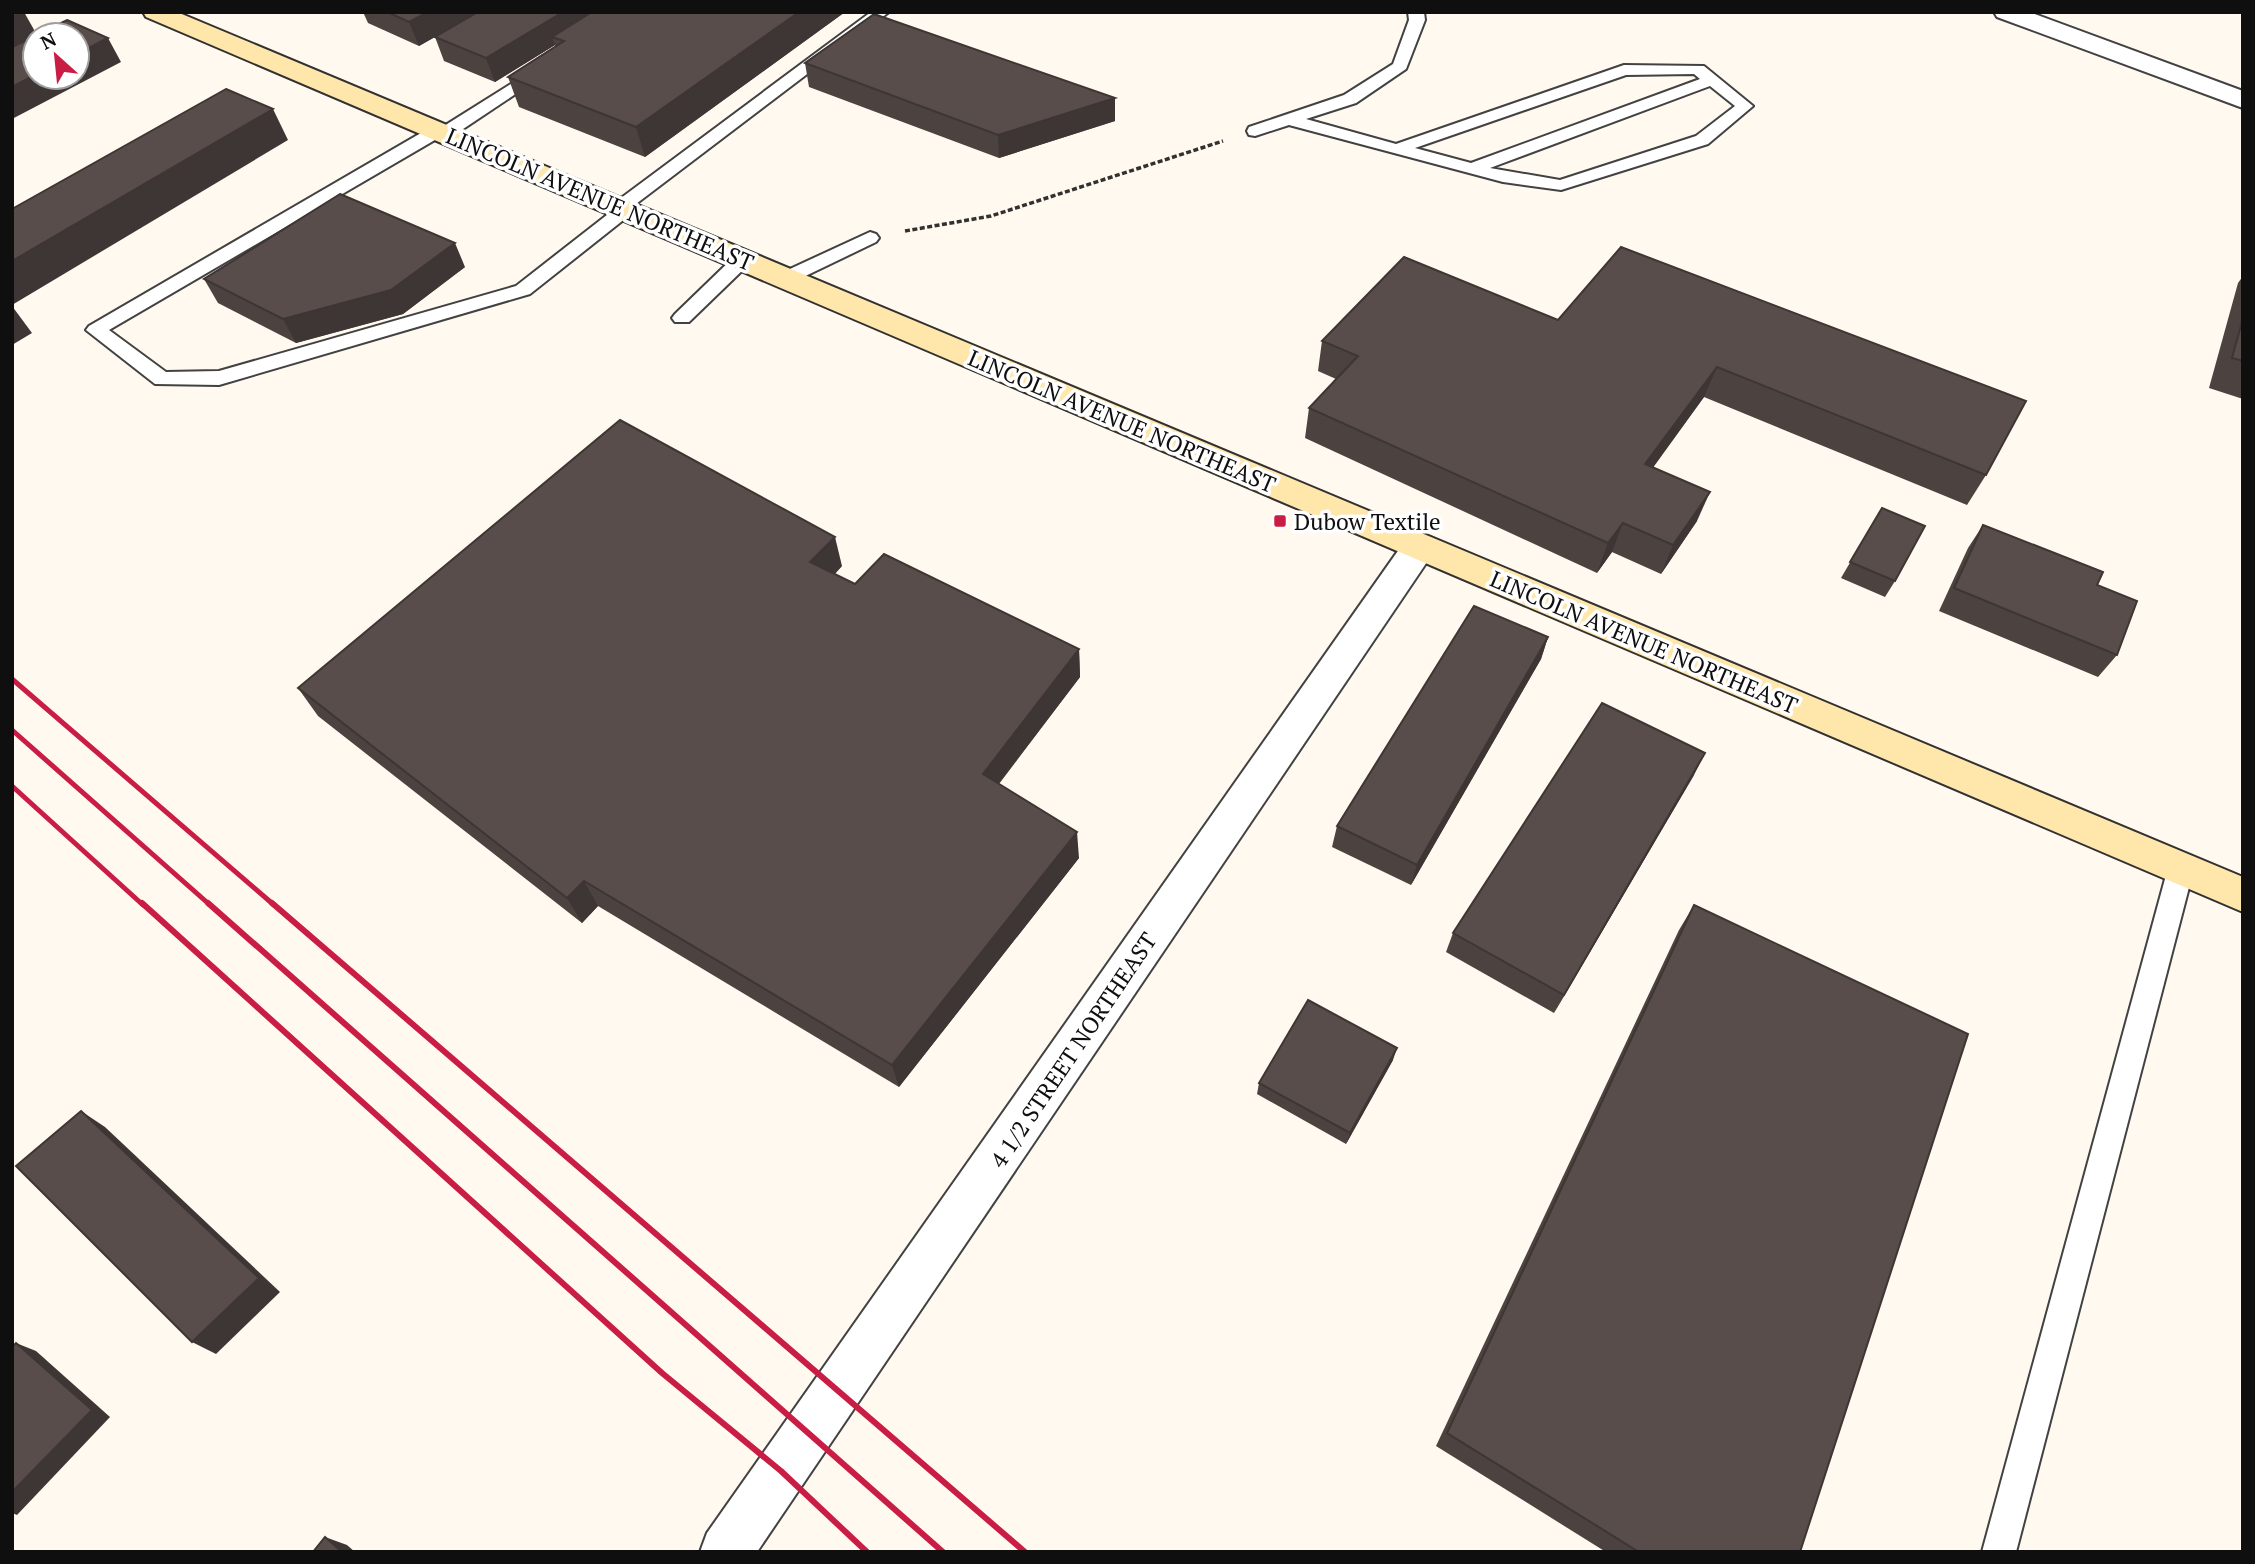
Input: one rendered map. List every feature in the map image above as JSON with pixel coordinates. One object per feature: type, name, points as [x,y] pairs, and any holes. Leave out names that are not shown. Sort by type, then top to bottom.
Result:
[{"type":"street","name":"LINCOLN AVENUE NORTHEAST","points":[[155,12],[442,131],[2243,895]]},
{"type":"street","points":[[2006,12],[2243,100]]},
{"type":"street","name":"4 1/2 STREET NORTHEAST","points":[[726,1552],[1419,547]]},
{"type":"lane","points":[[560,57],[442,131],[96,330],[162,379],[219,378],[523,290],[622,209],[881,12]]},
{"type":"lane","points":[[1255,131],[1350,99],[1400,66],[1417,20],[1416,12]]},
{"type":"lane","points":[[1289,120],[1471,169],[1503,177],[1561,185],[1702,140],[1745,106],[1698,69],[1624,70],[1397,149]]},
{"type":"lane","points":[[1471,169],[1712,80]]},
{"type":"lane","points":[[786,278],[870,238]]},
{"type":"lane","points":[[682,318],[742,260]]},
{"type":"lane","points":[[1999,1552],[2181,868]]},
{"type":"path","points":[[870,238],[991,216],[1255,131]]},
{"type":"building","points":[[387,12],[428,12],[409,22]]},
{"type":"building","points":[[478,12],[563,12],[486,58],[435,37]]},
{"type":"building","points":[[592,12],[799,12],[636,127],[508,77],[564,41],[552,37]]},
{"type":"building","points":[[874,14],[1115,98],[998,135],[805,63]]},
{"type":"building","points":[[91,31],[108,38],[91,47]]},
{"type":"building","points":[[21,43],[21,82],[12,87],[12,47]]},
{"type":"building","points":[[226,89],[273,109],[12,261],[12,209]]},
{"type":"building","points":[[340,194],[455,243],[391,290],[283,319],[204,279]]},
{"type":"building","points":[[1621,247],[2026,401],[1986,475],[1717,367],[1645,464],[1710,492],[1673,545],[1623,523],[1608,543],[1309,408],[1358,356],[1322,341],[1404,257],[1558,320]]},
{"type":"building","points":[[2243,318],[2243,361],[2232,358]]},
{"type":"building","points":[[620,420],[835,537],[810,562],[855,584],[884,554],[1079,649],[983,774],[1077,832],[892,1065],[584,881],[567,898],[298,688]]},
{"type":"building","points":[[1882,508],[1925,526],[1895,581],[1850,562]]},
{"type":"building","points":[[1983,525],[2103,572],[2097,585],[2137,601],[2117,655],[1954,588]]},
{"type":"building","points":[[1474,606],[1548,637],[1417,865],[1337,826]]},
{"type":"building","points":[[1602,703],[1705,753],[1564,995],[1453,933]]},
{"type":"building","points":[[1694,905],[1968,1034],[1800,1552],[1639,1552],[1447,1433]]},
{"type":"building","points":[[1308,1000],[1397,1048],[1350,1133],[1259,1083]]},
{"type":"building","points":[[81,1111],[259,1278],[192,1342],[16,1166]]},
{"type":"building","points":[[16,1343],[92,1410],[12,1492],[12,1347]]},
{"type":"building","points":[[325,1537],[342,1552],[313,1552]]},
{"type":"railway","points":[[12,679],[274,905]]},
{"type":"railway","points":[[12,730],[210,905]]},
{"type":"railway","points":[[12,786],[143,905]]},
{"type":"railway","points":[[142,903],[662,1373],[781,1471],[867,1552]]},
{"type":"railway","points":[[208,903],[943,1552]]},
{"type":"railway","points":[[272,903],[1025,1552]]},
{"type":"place","name":"Dubow Textile","points":[[1280,521]]}]
